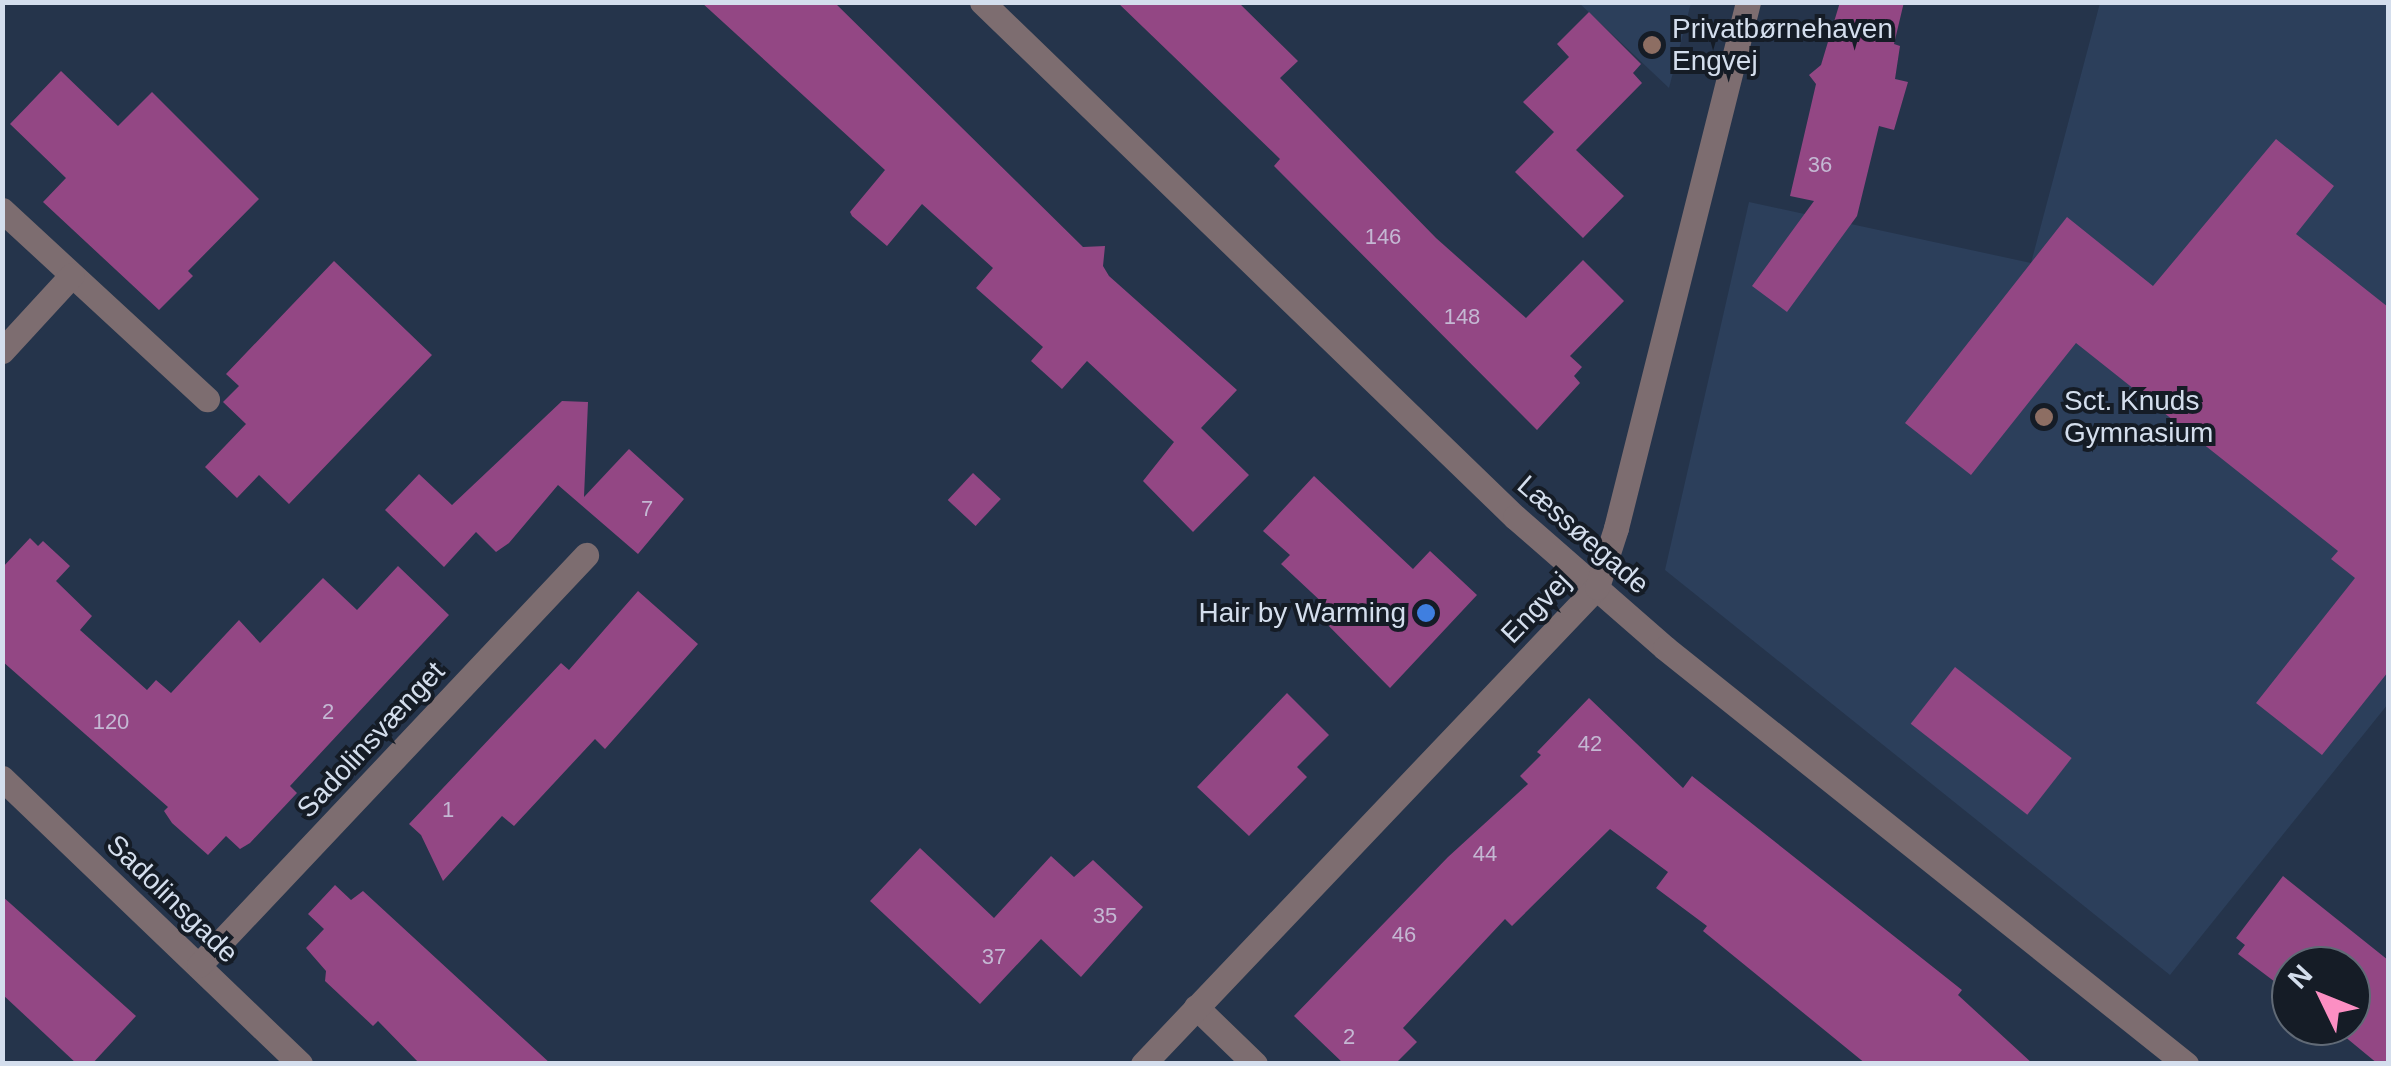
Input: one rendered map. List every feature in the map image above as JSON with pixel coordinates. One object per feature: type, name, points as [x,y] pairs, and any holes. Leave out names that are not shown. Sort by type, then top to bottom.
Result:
[{"type":"street","name":"Læssøegade","points":[[982,2],[1515,518],[1665,648],[2186,1064]]},
{"type":"street","name":"Engvej","points":[[1142,1064],[1597,587],[1616,528],[1748,2]]},
{"type":"street","points":[[2,210],[207,399]]},
{"type":"street","points":[[2,351],[72,275]]},
{"type":"street","name":"Sadolinsvænget","points":[[199,966],[586,555]]},
{"type":"street","name":"Sadolinsgade","points":[[2,778],[300,1064]]},
{"type":"street","points":[[1196,1007],[1256,1064]]},
{"type":"shaded area","name":"Privatbørnehaven Engvej","points":[[1579,3],[1691,3],[1669,88]]},
{"type":"shaded area","name":"Sct. Knuds Gymnasium","points":[[2100,3],[2388,3],[2388,704],[2170,975],[1665,570],[1749,202],[2031,263]]},
{"type":"building","points":[[701,2],[834,2],[1083,247],[1105,246],[1103,266],[1109,276],[1237,390],[1201,428],[1249,475],[1193,532],[1143,481],[1174,442],[1087,361],[1062,389],[1031,361],[1043,347],[976,288],[993,268],[922,204],[887,246],[852,216],[850,212],[885,170]]},
{"type":"building","points":[[1117,2],[1238,2],[1298,61],[1280,78],[1436,238],[1526,318],[1583,260],[1624,301],[1570,356],[1582,367],[1574,376],[1580,383],[1537,430],[1274,166],[1280,159]]},
{"type":"building","points":[[1840,2],[1904,2],[1894,44],[1900,46],[1895,79],[1908,82],[1894,130],[1879,126],[1857,216],[1787,312],[1752,286],[1814,201],[1790,196],[1816,84],[1809,75],[1821,65]]},
{"type":"building","points":[[1589,12],[1641,64],[1633,73],[1642,83],[1576,150],[1624,196],[1583,238],[1515,172],[1554,132],[1523,102],[1569,57],[1557,44]]},
{"type":"building","points":[[61,71],[118,126],[152,92],[259,199],[188,271],[193,276],[159,310],[43,202],[66,178],[10,124]]},
{"type":"building","points":[[2276,139],[2334,186],[2296,234],[2388,307],[2388,672],[2322,755],[2256,703],[2355,578],[2331,559],[2338,551],[2076,343],[1971,475],[1905,423],[2067,217],[2153,286]]},
{"type":"building","points":[[334,261],[432,355],[289,504],[259,475],[237,498],[205,467],[246,424],[223,402],[239,386],[226,374]]},
{"type":"building","points":[[562,401],[588,402],[584,497],[629,449],[684,499],[638,554],[558,485],[509,543],[496,552],[476,532],[444,567],[385,510],[419,474],[452,505]]},
{"type":"building","points":[[973,473],[1001,499],[976,526],[948,500]]},
{"type":"building","points":[[1314,476],[1413,569],[1430,551],[1477,595],[1390,688],[1317,614],[1326,606],[1281,564],[1290,555],[1263,531]]},
{"type":"building","points":[[30,538],[38,546],[43,541],[70,566],[56,581],[92,616],[80,630],[147,690],[156,680],[171,693],[239,620],[260,643],[323,578],[357,610],[398,566],[449,615],[290,786],[297,793],[250,843],[240,849],[226,836],[208,855],[172,823],[164,811],[168,807],[2,661],[2,568]]},
{"type":"building","points":[[638,591],[698,644],[605,749],[595,739],[514,826],[502,816],[443,881],[421,835],[409,824],[561,663],[569,670]]},
{"type":"building","points":[[1955,667],[2072,758],[2027,815],[1911,724]]},
{"type":"building","points":[[1287,693],[1329,735],[1297,767],[1307,777],[1249,836],[1197,787]]},
{"type":"building","points":[[1589,698],[1683,788],[1692,776],[1962,990],[1958,995],[2033,1064],[1866,1064],[1703,931],[1707,926],[1656,888],[1668,872],[1610,829],[1512,926],[1505,919],[1403,1028],[1417,1042],[1395,1064],[1344,1064],[1294,1016],[1448,857],[1528,784],[1520,776],[1541,755],[1537,752]]},
{"type":"building","points":[[920,848],[994,918],[1051,856],[1074,877],[1093,860],[1143,907],[1081,977],[1041,939],[980,1004],[870,901]]},
{"type":"building","points":[[2283,876],[2370,946],[2271,946],[2271,979],[2238,954],[2245,945],[2236,938]]},
{"type":"building","points":[[335,885],[351,900],[363,891],[551,1064],[420,1064],[378,1021],[373,1026],[325,981],[326,971],[306,948],[324,929],[308,914]]},
{"type":"building","points":[[2,896],[136,1016],[92,1064],[77,1064],[2,994]]},
{"type":"building","points":[[2371,946],[2388,960],[2388,1064],[2378,1064],[2356,1046],[2371,1046]]},
{"type":"place","name":"Privatbørnehaven Engvej","points":[[1652,45]]},
{"type":"place","name":"Sct. Knuds Gymnasium","points":[[2044,417]]},
{"type":"place","name":"Hair by Warming","points":[[1426,613]]}]
